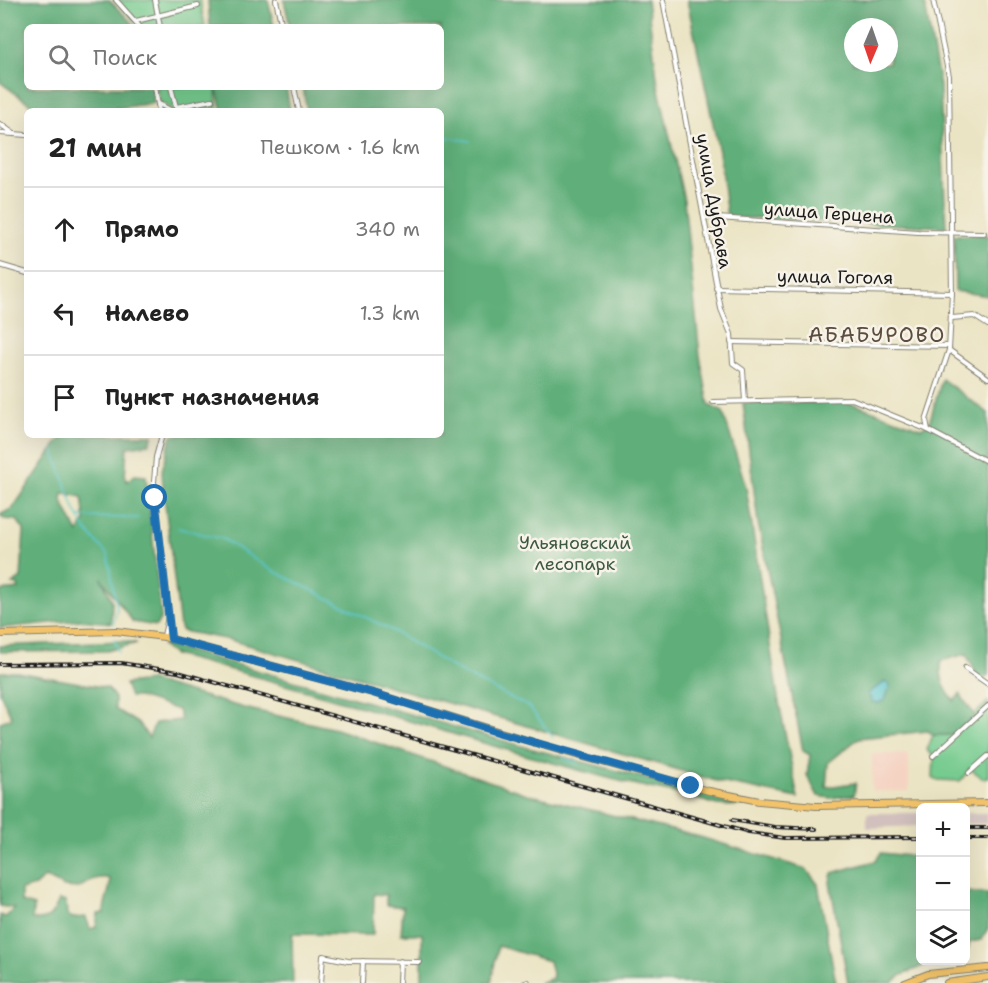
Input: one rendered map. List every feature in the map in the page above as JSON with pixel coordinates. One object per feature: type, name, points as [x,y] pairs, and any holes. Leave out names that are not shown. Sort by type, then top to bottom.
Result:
[{"type":"main road","points":[[0,634],[116,631],[164,637],[373,693],[562,751],[729,795],[816,806],[988,803]]},
{"type":"main road","points":[[905,983],[928,974],[988,968]]},
{"type":"main road","points":[[947,983],[988,977]]},
{"type":"street","points":[[116,0],[138,24]]},
{"type":"street","points":[[155,0],[160,24]]},
{"type":"street","points":[[276,0],[281,24]]},
{"type":"street","name":"улица Дубрава","points":[[663,0],[716,288],[731,342],[733,363],[743,370],[745,401]]},
{"type":"street","points":[[928,430],[926,420],[949,348],[952,318],[949,76],[933,0]]},
{"type":"street","points":[[136,21],[198,6]]},
{"type":"street","points":[[156,90],[159,108]]},
{"type":"street","points":[[172,90],[176,107],[212,100]]},
{"type":"street","points":[[295,90],[298,108]]},
{"type":"street","points":[[159,103],[167,108]]},
{"type":"street","points":[[0,124],[14,134]]},
{"type":"street","points":[[0,133],[24,135]]},
{"type":"street","name":"улица Герцена","points":[[704,217],[952,234],[984,233]]},
{"type":"street","points":[[0,265],[24,272]]},
{"type":"street","name":"улица Гоголя","points":[[716,288],[952,293]]},
{"type":"street","points":[[952,318],[974,316],[988,325]]},
{"type":"street","points":[[731,342],[949,348],[988,378]]},
{"type":"street","points":[[713,402],[852,399],[928,430],[988,462]]},
{"type":"street","points":[[161,438],[156,457],[154,483],[171,639]]},
{"type":"street","points":[[164,637],[168,614]]},
{"type":"street","points":[[965,668],[988,684]]},
{"type":"street","points":[[933,756],[988,706]]},
{"type":"street","points":[[969,773],[988,756]]},
{"type":"street","points":[[321,983],[322,956],[363,961],[419,962]]},
{"type":"street","points":[[362,983],[363,961]]},
{"type":"street","points":[[399,983],[400,961]]},
{"type":"shaded area","points":[[872,754],[909,754],[909,791],[872,791]]},
{"type":"shaded area","points":[[867,813],[916,813],[916,826],[867,828]]},
{"type":"shaded area","points":[[970,813],[988,813],[988,824],[970,824]]},
{"type":"green space","points":[[0,0],[109,0],[133,24],[24,24],[24,90],[153,90],[154,103],[117,108],[36,108],[0,82]]},
{"type":"green space","points":[[114,0],[200,0],[204,24],[138,24]]},
{"type":"green space","points":[[208,0],[268,0],[273,24],[210,24]]},
{"type":"green space","name":"Ульяновский лесопарк","points":[[284,0],[647,0],[658,85],[684,200],[700,356],[709,405],[723,412],[746,487],[778,697],[798,798],[720,782],[230,640],[182,631],[180,628],[162,470],[171,438],[444,438],[444,108],[306,108],[304,90],[444,90],[444,24],[289,24]]},
{"type":"green space","points":[[687,0],[924,0],[940,86],[946,227],[727,217],[719,152]]},
{"type":"green space","points":[[157,90],[216,90],[217,108],[170,108],[160,102]]},
{"type":"green space","points":[[217,90],[286,90],[290,108],[221,108]]},
{"type":"green space","points":[[954,235],[988,235],[988,296],[955,291]]},
{"type":"green space","points":[[942,379],[988,413],[988,675],[980,681],[966,654],[941,661],[943,682],[947,691],[954,701],[960,694],[975,716],[952,735],[933,735],[928,731],[859,738],[828,763],[826,787],[856,783],[854,795],[831,798],[818,796],[807,775],[810,755],[803,751],[758,523],[743,403],[848,402],[921,428],[929,423]]},
{"type":"green space","points":[[63,438],[152,438],[149,444],[127,447],[125,477],[127,481],[135,475],[146,476],[161,617],[156,626],[133,622],[101,578],[112,600],[111,623],[80,620],[0,628],[0,591],[19,589],[18,585],[12,584],[21,578],[24,530],[17,520],[4,519],[0,515],[13,508],[58,442]],"holes":[[[63,493],[82,497],[85,520],[78,533],[62,501]]]},
{"type":"green space","points":[[123,641],[137,643],[107,651],[0,652],[0,646]]},
{"type":"green space","points":[[164,644],[529,748],[746,804],[726,806],[712,804],[690,796],[623,782],[550,762],[174,655],[162,646]]},
{"type":"green space","points":[[0,672],[17,672],[108,688],[115,698],[115,709],[139,724],[149,738],[155,723],[181,720],[178,710],[139,697],[130,697],[125,684],[151,681],[244,708],[336,729],[527,794],[700,837],[806,869],[818,884],[836,983],[539,983],[553,978],[549,961],[498,946],[491,983],[422,983],[422,934],[401,934],[403,907],[386,905],[386,895],[374,894],[373,935],[292,934],[293,983],[0,983],[0,915],[6,917],[14,908],[0,906],[0,722],[12,718],[0,693]],"holes":[[[45,877],[64,887],[79,888],[98,878],[110,879],[104,913],[98,914],[96,927],[90,929],[86,917],[73,918],[67,915],[66,902],[59,900],[50,916],[38,920],[32,919],[34,906],[21,902],[21,890],[35,886]]]},
{"type":"green space","points":[[988,702],[988,777],[983,778],[970,769],[960,781],[933,778],[934,757],[927,750],[933,735],[952,735]]},
{"type":"green space","points":[[881,853],[916,857],[916,965],[925,965],[902,975],[892,983],[848,983],[830,882],[832,873],[875,861]]},
{"type":"green space","points":[[970,892],[988,894],[988,928],[981,940],[970,942]]},
{"type":"water","points":[[885,682],[890,685],[885,700],[879,703],[872,702],[868,693]]},
{"type":"waterway","points":[[444,137],[470,141]]},
{"type":"waterway","points":[[53,449],[74,508],[85,529],[108,555],[117,609],[113,623]]},
{"type":"waterway","points":[[79,517],[138,518]]},
{"type":"waterway","points":[[178,528],[223,539],[270,569],[393,631],[462,673],[529,707],[553,737]]},
{"type":"waterway","points":[[114,639],[119,652]]},
{"type":"waterway","points":[[563,758],[579,764]]},
{"type":"railway","points":[[0,664],[121,663],[178,672],[749,833],[785,838],[916,837]]},
{"type":"railway","points":[[732,820],[775,827],[816,829]]},
{"type":"railway","points":[[970,828],[988,828]]},
{"type":"railway","points":[[970,838],[988,838]]},
{"type":"district","name":"АБАБУРОВО","points":[[877,335]]},
{"type":"route","points":[[155,498],[168,614],[172,630],[171,639],[373,693],[497,732],[691,786]]}]
